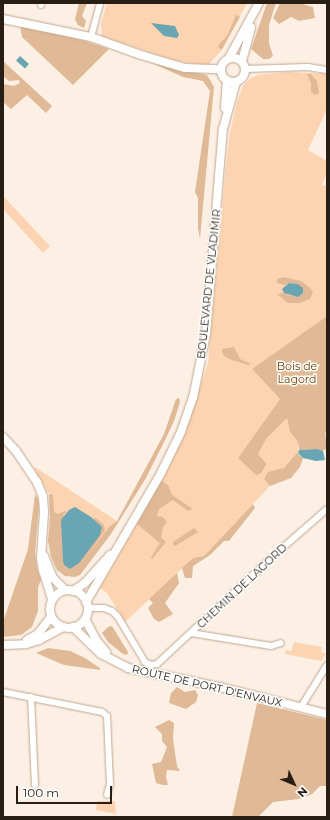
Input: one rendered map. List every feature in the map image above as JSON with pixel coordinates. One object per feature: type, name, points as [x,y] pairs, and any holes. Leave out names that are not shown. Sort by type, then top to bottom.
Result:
[{"type":"main road","points":[[254,14],[243,77],[236,82],[227,80],[222,76],[221,69],[223,62],[229,58],[259,3]]},
{"type":"main road","points":[[3,19],[91,37],[141,55],[185,68],[221,69]]},
{"type":"main road","points":[[229,58],[236,58],[244,65]]},
{"type":"main road","points":[[223,129],[227,80]]},
{"type":"main road","name":"BOULEVARD DE VLADIMIR","points":[[87,605],[120,543],[173,451],[187,416],[197,381],[206,334],[223,129],[236,82]]},
{"type":"main road","points":[[3,437],[16,451],[37,482],[43,496],[44,513],[41,558],[52,599],[50,608],[51,617],[62,627]]},
{"type":"main road","points":[[43,542],[45,558],[50,572],[69,591],[83,596],[87,605],[85,619],[96,640],[111,659]]},
{"type":"main road","name":"BOULEVARD DE VLADIMIR","points":[[69,591],[93,575],[120,543]]},
{"type":"main road","points":[[52,599],[56,595],[69,591]]},
{"type":"main road","points":[[13,645],[38,634],[51,617]]},
{"type":"main road","points":[[3,645],[22,646],[34,642],[62,627],[73,627],[85,619]]},
{"type":"main road","name":"ROUTE DE PORT D'ENVAUX","points":[[73,627],[101,654],[136,671],[220,687],[327,714]]},
{"type":"street","points":[[91,37],[100,3]]},
{"type":"street","points":[[244,65],[327,70]]},
{"type":"street","name":"CHEMIN DE LAGORD","points":[[87,605],[112,611],[145,662],[151,665],[157,664],[271,558],[327,509]]},
{"type":"street","points":[[191,633],[271,646],[281,643]]},
{"type":"street","points":[[301,707],[327,664]]},
{"type":"street","points":[[3,692],[102,712],[107,716],[110,784],[107,795]]},
{"type":"street","points":[[31,697],[35,785]]},
{"type":"shaded area","points":[[107,3],[247,3],[222,50],[207,66],[173,60],[102,36],[101,24]]},
{"type":"shaded area","points":[[287,72],[327,74],[327,109],[308,150],[327,161],[327,173],[322,185],[327,186],[327,316],[252,369],[280,399],[238,458],[267,464],[258,454],[266,439],[287,418],[290,432],[298,442],[298,453],[284,468],[264,479],[270,486],[204,556],[193,558],[125,622],[107,593],[100,588],[170,466],[185,432],[208,363],[227,156],[230,133],[237,102],[243,86],[251,78],[258,75]]},
{"type":"shaded area","points":[[3,196],[50,246],[43,253],[3,209]]},
{"type":"shaded area","points":[[35,467],[117,521],[75,573],[59,566],[50,493],[49,494],[35,470]]},
{"type":"shaded area","points":[[294,642],[322,647],[321,652],[326,654],[321,661],[285,654],[286,650],[291,651]]},
{"type":"shaded area","points":[[97,801],[115,801],[116,814],[96,810]]},
{"type":"green space","points":[[79,3],[87,3],[82,16],[86,21],[84,28],[78,25],[75,19]]},
{"type":"green space","points":[[267,3],[276,3],[269,25],[269,43],[273,56],[269,59],[263,59],[251,49]]},
{"type":"green space","points":[[280,3],[299,3],[313,7],[315,18],[299,21],[291,17],[279,24],[273,18]]},
{"type":"green space","points":[[236,15],[240,17],[222,49],[220,49],[218,47],[227,36]]},
{"type":"green space","points":[[20,25],[85,41],[109,49],[73,85],[22,37]]},
{"type":"green space","points":[[3,61],[52,106],[46,113],[27,95],[11,109],[3,102],[3,84],[14,86],[20,83],[19,80],[9,81],[3,76]]},
{"type":"green space","points":[[154,64],[207,75],[214,87],[200,239],[198,228],[198,198],[195,192],[210,91],[203,81],[183,77]]},
{"type":"green space","points":[[307,74],[311,74],[317,81],[319,93],[315,95],[311,92],[311,83]]},
{"type":"green space","points":[[283,277],[301,281],[310,288],[313,292],[310,299],[300,303],[288,303],[277,294],[284,293],[291,296],[303,288],[298,284],[290,283],[285,285],[277,283],[277,279]]},
{"type":"green space","name":"Bois de Lagord","points":[[327,316],[327,432],[325,433],[327,448],[323,451],[317,449],[299,450],[298,442],[290,432],[287,418],[266,439],[258,454],[267,464],[260,474],[256,475],[238,458],[280,399],[252,369]]},
{"type":"green space","points":[[234,347],[240,359],[251,364],[248,365],[229,359],[223,355],[222,349]]},
{"type":"green space","points":[[179,398],[180,402],[174,421],[146,478],[111,534],[80,575],[75,577],[65,576],[57,570],[51,557],[48,541],[50,518],[49,494],[53,495],[54,512],[58,514],[65,511],[67,512],[63,515],[97,523],[93,519],[96,518],[104,525],[105,530],[89,554],[109,527],[117,521],[164,434],[176,399]]},
{"type":"green space","points":[[297,453],[303,458],[300,467],[291,478],[270,486],[264,479],[268,472],[284,468]]},
{"type":"green space","points":[[162,481],[168,485],[172,495],[193,509],[188,511],[173,500],[159,509],[157,516],[163,517],[167,522],[163,527],[161,537],[166,542],[152,559],[151,557],[160,543],[137,524]]},
{"type":"green space","points":[[35,494],[38,499],[39,507],[35,552],[37,568],[41,580],[38,587],[38,611],[32,627],[21,635],[3,637],[3,622],[28,549]]},
{"type":"green space","points":[[253,504],[255,508],[229,541],[224,541],[210,555],[193,566],[192,578],[185,578],[182,568],[193,558],[204,556]]},
{"type":"green space","points":[[194,528],[198,532],[175,546],[173,545],[173,542]]},
{"type":"green space","points":[[177,573],[179,583],[165,603],[173,614],[159,622],[154,619],[148,608],[153,603],[149,599]]},
{"type":"green space","points":[[112,626],[128,652],[127,655],[123,654],[108,642],[102,633],[108,627]]},
{"type":"green space","points":[[48,648],[70,651],[85,658],[100,668],[100,670],[64,665],[36,653]]},
{"type":"green space","points":[[177,687],[185,692],[195,690],[198,695],[196,702],[186,709],[169,703],[171,693]]},
{"type":"green space","points":[[257,703],[327,720],[327,786],[320,786],[312,794],[299,799],[273,802],[258,817],[232,817]]},
{"type":"green space","points":[[169,720],[174,723],[173,739],[177,766],[180,771],[167,770],[166,777],[168,785],[163,785],[156,783],[152,764],[161,762],[167,747],[162,741],[162,734],[155,727]]},
{"type":"water","points":[[151,23],[175,26],[179,35],[177,38],[164,36]]},
{"type":"water","points":[[20,56],[29,64],[25,68],[16,60]]},
{"type":"water","points":[[289,283],[298,284],[303,288],[303,293],[298,297],[284,293],[282,289]]},
{"type":"water","points":[[317,449],[323,451],[325,460],[316,461],[303,458],[298,453],[299,450]]},
{"type":"water","points":[[75,507],[91,517],[102,527],[100,535],[79,563],[70,569],[64,565],[63,561],[61,520],[69,510]]}]
